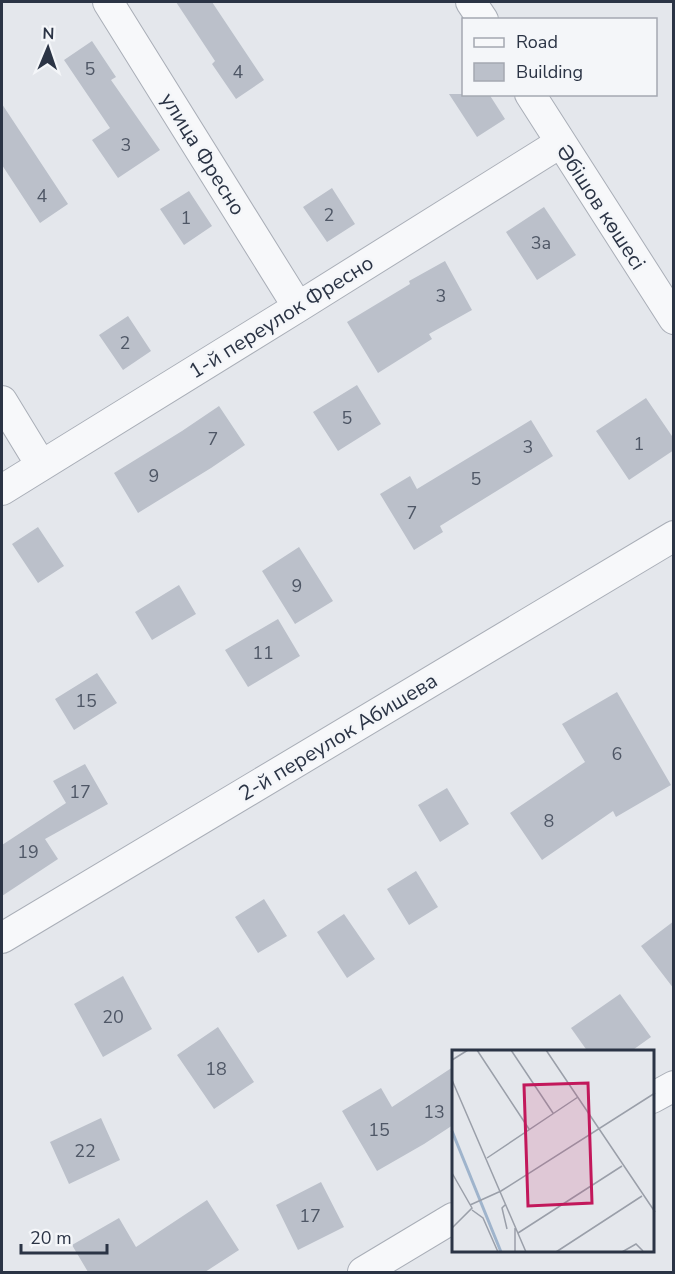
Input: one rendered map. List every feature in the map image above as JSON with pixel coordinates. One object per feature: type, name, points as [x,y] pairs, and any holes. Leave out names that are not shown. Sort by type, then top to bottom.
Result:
[{"type":"street","name":"улица Фресно","points":[[108,2],[298,308]]},
{"type":"street","points":[[471,2],[482,18]]},
{"type":"street","name":"Әбішов көшесі","points":[[531,96],[674,319]]},
{"type":"street","name":"1-й переулок Фресно","points":[[2,490],[560,143]]},
{"type":"street","points":[[2,401],[41,465]]},
{"type":"street","name":"2-й переулок Абишева","points":[[2,938],[674,536]]},
{"type":"street","points":[[654,1097],[674,1086]]},
{"type":"street","points":[[363,1272],[452,1219]]},
{"type":"building","points":[[176,2],[212,2],[264,80],[236,99],[212,64],[215,61]]},
{"type":"building","points":[[92,41],[116,77],[111,80],[160,150],[118,178],[92,140],[110,128],[64,60]]},
{"type":"building","points":[[449,94],[490,96],[505,119],[477,137]]},
{"type":"building","points":[[2,104],[68,204],[40,223],[2,165]]},
{"type":"building","points":[[332,188],[355,224],[327,242],[303,207]]},
{"type":"building","points":[[189,191],[212,226],[184,245],[160,209]]},
{"type":"building","points":[[544,207],[576,255],[537,280],[506,232]]},
{"type":"building","points":[[445,261],[472,310],[429,334],[432,339],[378,373],[347,322],[410,284],[409,281]]},
{"type":"building","points":[[128,316],[151,351],[123,370],[99,335]]},
{"type":"building","points":[[357,385],[381,424],[338,451],[313,412]]},
{"type":"building","points":[[646,398],[674,439],[674,450],[629,480],[596,431]]},
{"type":"building","points":[[219,406],[245,445],[138,513],[114,473]]},
{"type":"building","points":[[531,420],[553,456],[440,526],[443,532],[414,550],[380,494],[410,476],[417,489]]},
{"type":"building","points":[[38,527],[64,566],[38,583],[12,544]]},
{"type":"building","points":[[299,547],[333,601],[295,624],[262,571]]},
{"type":"building","points":[[179,585],[196,614],[152,640],[135,612]]},
{"type":"building","points":[[278,619],[300,656],[248,687],[225,650]]},
{"type":"building","points":[[97,673],[117,703],[74,730],[55,699]]},
{"type":"building","points":[[617,692],[671,785],[616,817],[613,811],[542,860],[510,813],[585,762],[562,724]]},
{"type":"building","points":[[85,764],[108,804],[45,839],[58,859],[2,896],[2,845],[66,803],[53,781]]},
{"type":"building","points":[[447,788],[469,824],[440,842],[418,805]]},
{"type":"building","points":[[416,871],[438,907],[409,925],[387,889]]},
{"type":"building","points":[[264,899],[287,936],[258,953],[235,917]]},
{"type":"building","points":[[344,914],[375,959],[347,978],[317,932]]},
{"type":"building","points":[[674,921],[674,989],[641,946]]},
{"type":"building","points":[[123,976],[152,1029],[103,1057],[74,1004]]},
{"type":"building","points":[[620,994],[651,1037],[633,1050],[587,1050],[571,1028]]},
{"type":"building","points":[[218,1027],[254,1082],[214,1109],[177,1055]]},
{"type":"building","points":[[452,1068],[452,1126],[377,1171],[342,1111],[381,1088],[392,1107]]},
{"type":"building","points":[[101,1118],[120,1160],[69,1184],[50,1142]]},
{"type":"building","points":[[321,1182],[344,1227],[298,1250],[276,1205]]},
{"type":"building","points":[[207,1200],[239,1250],[205,1272],[88,1272],[72,1245],[119,1218],[136,1247]]}]
